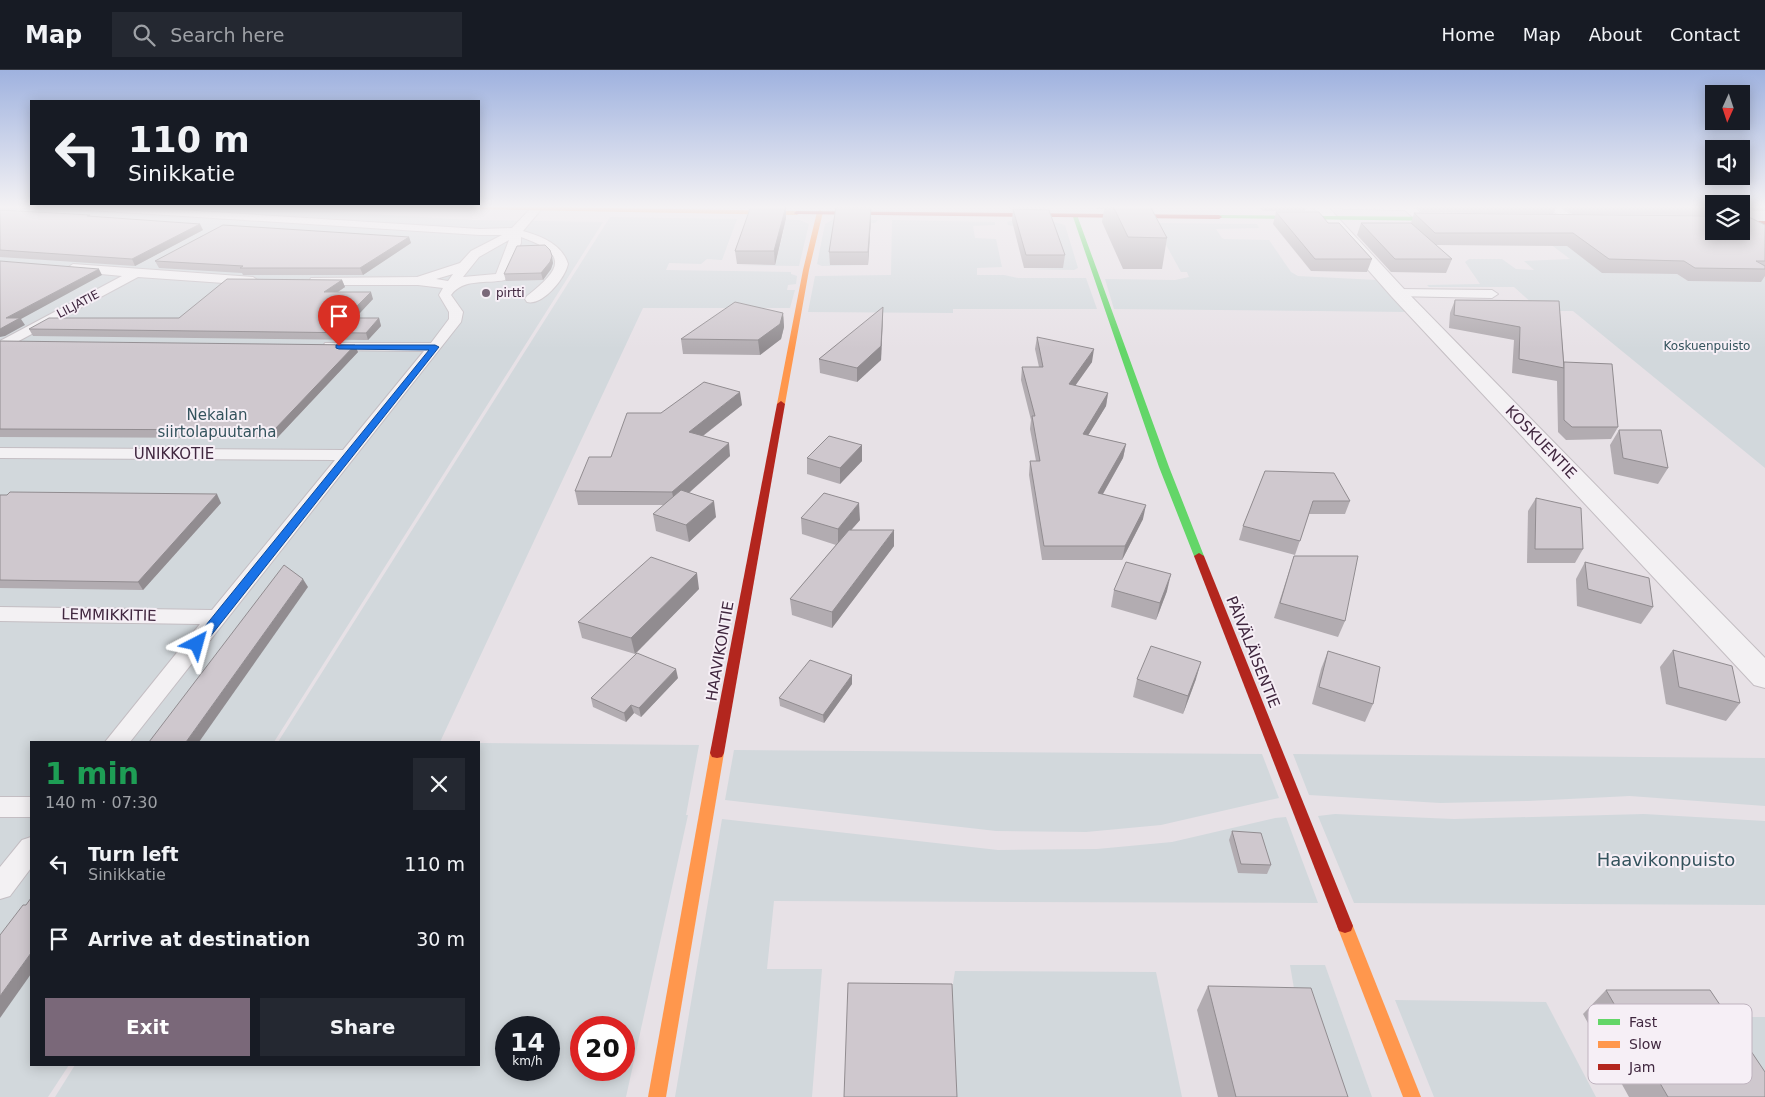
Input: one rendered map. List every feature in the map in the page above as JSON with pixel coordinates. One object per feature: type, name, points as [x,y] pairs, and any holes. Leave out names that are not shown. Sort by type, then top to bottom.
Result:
[{"type":"street","name":"HAAVIKONTIE","points":[[657,1097],[707,807],[810,254]]},
{"type":"street","name":"PÄIVÄLÄISENTIE","points":[[1088,254],[1164,467],[1412,1097]]},
{"type":"street","name":"KOSKUENTIE","points":[[1367,254],[1398,292],[1765,677]]},
{"type":"lane","points":[[118,741],[456,319],[456,312],[445,295],[464,266],[475,254]]},
{"type":"lane","points":[[305,281],[418,280],[451,285],[468,280],[501,277],[511,254]]},
{"type":"lane","points":[[532,299],[561,272],[563,264],[559,254]]},
{"type":"lane","name":"LILJATIE","points":[[2,344],[160,260]]},
{"type":"lane","points":[[418,280],[464,266]]},
{"type":"lane","points":[[58,267],[222,280],[266,281]]},
{"type":"lane","points":[[1398,292],[1492,294]]},
{"type":"lane","points":[[2,344],[32,344]]},
{"type":"lane","points":[[316,346],[435,347]]},
{"type":"lane","name":"UNIKKOTIE","points":[[0,453],[348,455]]},
{"type":"lane","name":"LEMMIKKITIE","points":[[0,614],[219,617]]},
{"type":"lane","points":[[0,807],[30,807]]},
{"type":"lane","points":[[0,887],[30,849]]},
{"type":"green space","name":"Nekalan siirtolapuutarha","points":[[0,254],[583,254],[275,741],[30,741],[30,1066],[68,1066],[48,1097],[0,1097]]},
{"type":"green space","points":[[587,254],[724,254],[722,260],[707,259],[701,264],[669,263],[666,270],[791,272],[791,274],[797,276],[796,284],[788,285],[787,290],[795,290],[790,308],[643,308],[440,741],[279,741]]},
{"type":"green space","points":[[778,254],[802,254],[799,266],[736,265],[775,265]]},
{"type":"green space","points":[[819,254],[836,254],[830,265],[868,265],[822,266],[817,264]]},
{"type":"green space","points":[[891,254],[999,254],[1002,267],[977,268],[977,275],[1004,275],[1018,278],[1086,278],[1097,309],[953,309],[953,313],[808,312],[815,276],[891,275]]},
{"type":"green space","points":[[1047,254],[1074,254],[1078,268],[1074,270],[1025,269],[1063,268]]},
{"type":"green space","points":[[1171,254],[1279,254],[1291,272],[1298,276],[1377,280],[1408,312],[1114,309],[1105,279],[1175,280],[1189,277],[1187,272],[1181,272]]},
{"type":"green space","name":"Koskuenpuisto","points":[[1563,254],[1610,254],[1602,273],[1677,274],[1688,281],[1760,282],[1765,275],[1765,468],[1573,311],[1541,311],[1514,287],[1429,287],[1427,285],[1480,284],[1465,262],[1469,259],[1502,259],[1516,269],[1534,270],[1524,261],[1570,259]]},
{"type":"green space","points":[[480,743],[699,745],[686,815],[688,815],[635,1056],[635,1016],[570,1016],[570,1081],[630,1081],[626,1097],[55,1097],[74,1066],[480,1066]]},
{"type":"green space","points":[[734,750],[1262,754],[1279,798],[1161,825],[1086,832],[996,831],[725,800]]},
{"type":"green space","points":[[1293,754],[1765,758],[1765,806],[1630,796],[1440,803],[1309,795]]},
{"type":"green space","name":"Haavikonpuisto","points":[[1335,814],[1454,819],[1644,814],[1765,821],[1765,905],[1354,903],[1318,816]]},
{"type":"green space","points":[[1286,817],[1318,903],[774,901],[767,969],[822,969],[812,1097],[675,1097],[722,819],[998,850],[1097,849],[1172,842]]},
{"type":"green space","points":[[1290,965],[1325,965],[1372,1097],[1325,1097],[1298,1012]]},
{"type":"green space","points":[[955,971],[1156,972],[1182,1097],[954,1097],[949,1008]]},
{"type":"green space","points":[[1395,1000],[1546,1002],[1596,1097],[1434,1097]]},
{"type":"green space","points":[[1752,1017],[1765,1017],[1765,1097],[1752,1083]]},
{"type":"building","points":[[58,254],[142,254],[132,259]]},
{"type":"building","points":[[168,254],[382,254],[360,268],[240,268],[243,266],[155,261]]},
{"type":"building","points":[[513,254],[551,254],[550,262],[541,273],[504,274]]},
{"type":"building","points":[[1026,254],[1065,255],[1026,255]]},
{"type":"building","points":[[1311,254],[1367,254],[1372,259],[1315,259]]},
{"type":"building","points":[[1390,254],[1446,254],[1452,259],[1395,259]]},
{"type":"building","points":[[1602,254],[1765,254],[1765,261],[1756,261],[1765,266],[1765,269],[1695,268],[1684,261],[1609,259]]},
{"type":"building","points":[[0,261],[99,269],[6,318],[20,318],[0,329]]},
{"type":"building","points":[[227,279],[342,280],[324,292],[371,292],[345,318],[379,318],[366,333],[29,329],[49,318],[179,318]]},
{"type":"building","points":[[1455,300],[1559,301],[1564,368],[1519,359],[1520,327],[1454,315]]},
{"type":"building","points":[[735,302],[783,313],[780,324],[758,340],[681,339]]},
{"type":"building","points":[[883,307],[881,346],[857,368],[819,359]]},
{"type":"building","points":[[1037,337],[1094,349],[1069,384],[1108,393],[1083,434],[1126,444],[1098,493],[1146,505],[1125,546],[1044,546],[1030,461],[1040,461],[1032,416],[1035,416],[1022,367],[1043,367]]},
{"type":"building","points":[[0,341],[355,345],[274,430],[0,429]]},
{"type":"building","points":[[1564,362],[1612,364],[1618,427],[1572,427],[1564,420]]},
{"type":"building","points":[[704,382],[740,392],[689,432],[729,443],[672,492],[575,491],[589,457],[611,457],[627,413],[661,413]]},
{"type":"building","points":[[1619,430],[1661,430],[1668,468],[1623,458]]},
{"type":"building","points":[[829,436],[862,445],[840,468],[807,458]]},
{"type":"building","points":[[1265,471],[1334,473],[1350,501],[1313,501],[1300,541],[1243,526]]},
{"type":"building","points":[[681,490],[714,501],[686,525],[653,514]]},
{"type":"building","points":[[10,492],[217,494],[138,582],[0,580],[0,495],[7,495]]},
{"type":"building","points":[[824,493],[859,503],[838,529],[801,518]]},
{"type":"building","points":[[1536,498],[1581,508],[1583,549],[1535,549]]},
{"type":"building","points":[[849,530],[894,530],[832,612],[790,599]]},
{"type":"building","points":[[1294,556],[1358,556],[1345,621],[1280,603]]},
{"type":"building","points":[[651,557],[697,573],[631,638],[578,622]]},
{"type":"building","points":[[1126,562],[1171,574],[1160,603],[1114,590]]},
{"type":"building","points":[[1585,562],[1649,578],[1653,607],[1588,589]]},
{"type":"building","points":[[284,565],[303,579],[187,741],[150,741]]},
{"type":"building","points":[[1151,646],[1201,662],[1188,696],[1137,679]]},
{"type":"building","points":[[1673,650],[1732,666],[1740,703],[1679,687]]},
{"type":"building","points":[[1328,651],[1380,667],[1373,704],[1319,687]]},
{"type":"building","points":[[637,653],[676,669],[639,708],[631,705],[624,713],[591,698]]},
{"type":"building","points":[[810,660],[852,675],[823,715],[779,698]]},
{"type":"building","points":[[1232,831],[1261,833],[1271,865],[1241,864]]},
{"type":"building","points":[[30,899],[30,954],[0,996],[0,935],[23,905],[26,905]]},
{"type":"building","points":[[848,983],[952,984],[957,1097],[844,1097]]},
{"type":"building","points":[[1208,986],[1311,988],[1348,1097],[1236,1097]]},
{"type":"building","points":[[1606,990],[1710,990],[1719,1004],[1614,1004]]},
{"type":"building","points":[[1752,1053],[1765,1072],[1765,1097],[1668,1097],[1660,1084],[1752,1084]]},
{"type":"traffic: fast","points":[[1088,254],[1164,467],[1199,556]]},
{"type":"traffic: slow","points":[[781,404],[810,254]]},
{"type":"traffic: slow","points":[[657,1097],[717,753]]},
{"type":"traffic: slow","points":[[1345,926],[1412,1097]]},
{"type":"traffic: jam","points":[[717,753],[781,404]]},
{"type":"traffic: jam","points":[[1199,556],[1345,926]]},
{"type":"place","name":"pirtti","points":[[486,293]]},
{"type":"route","points":[[197,644],[435,347],[339,346]]}]
